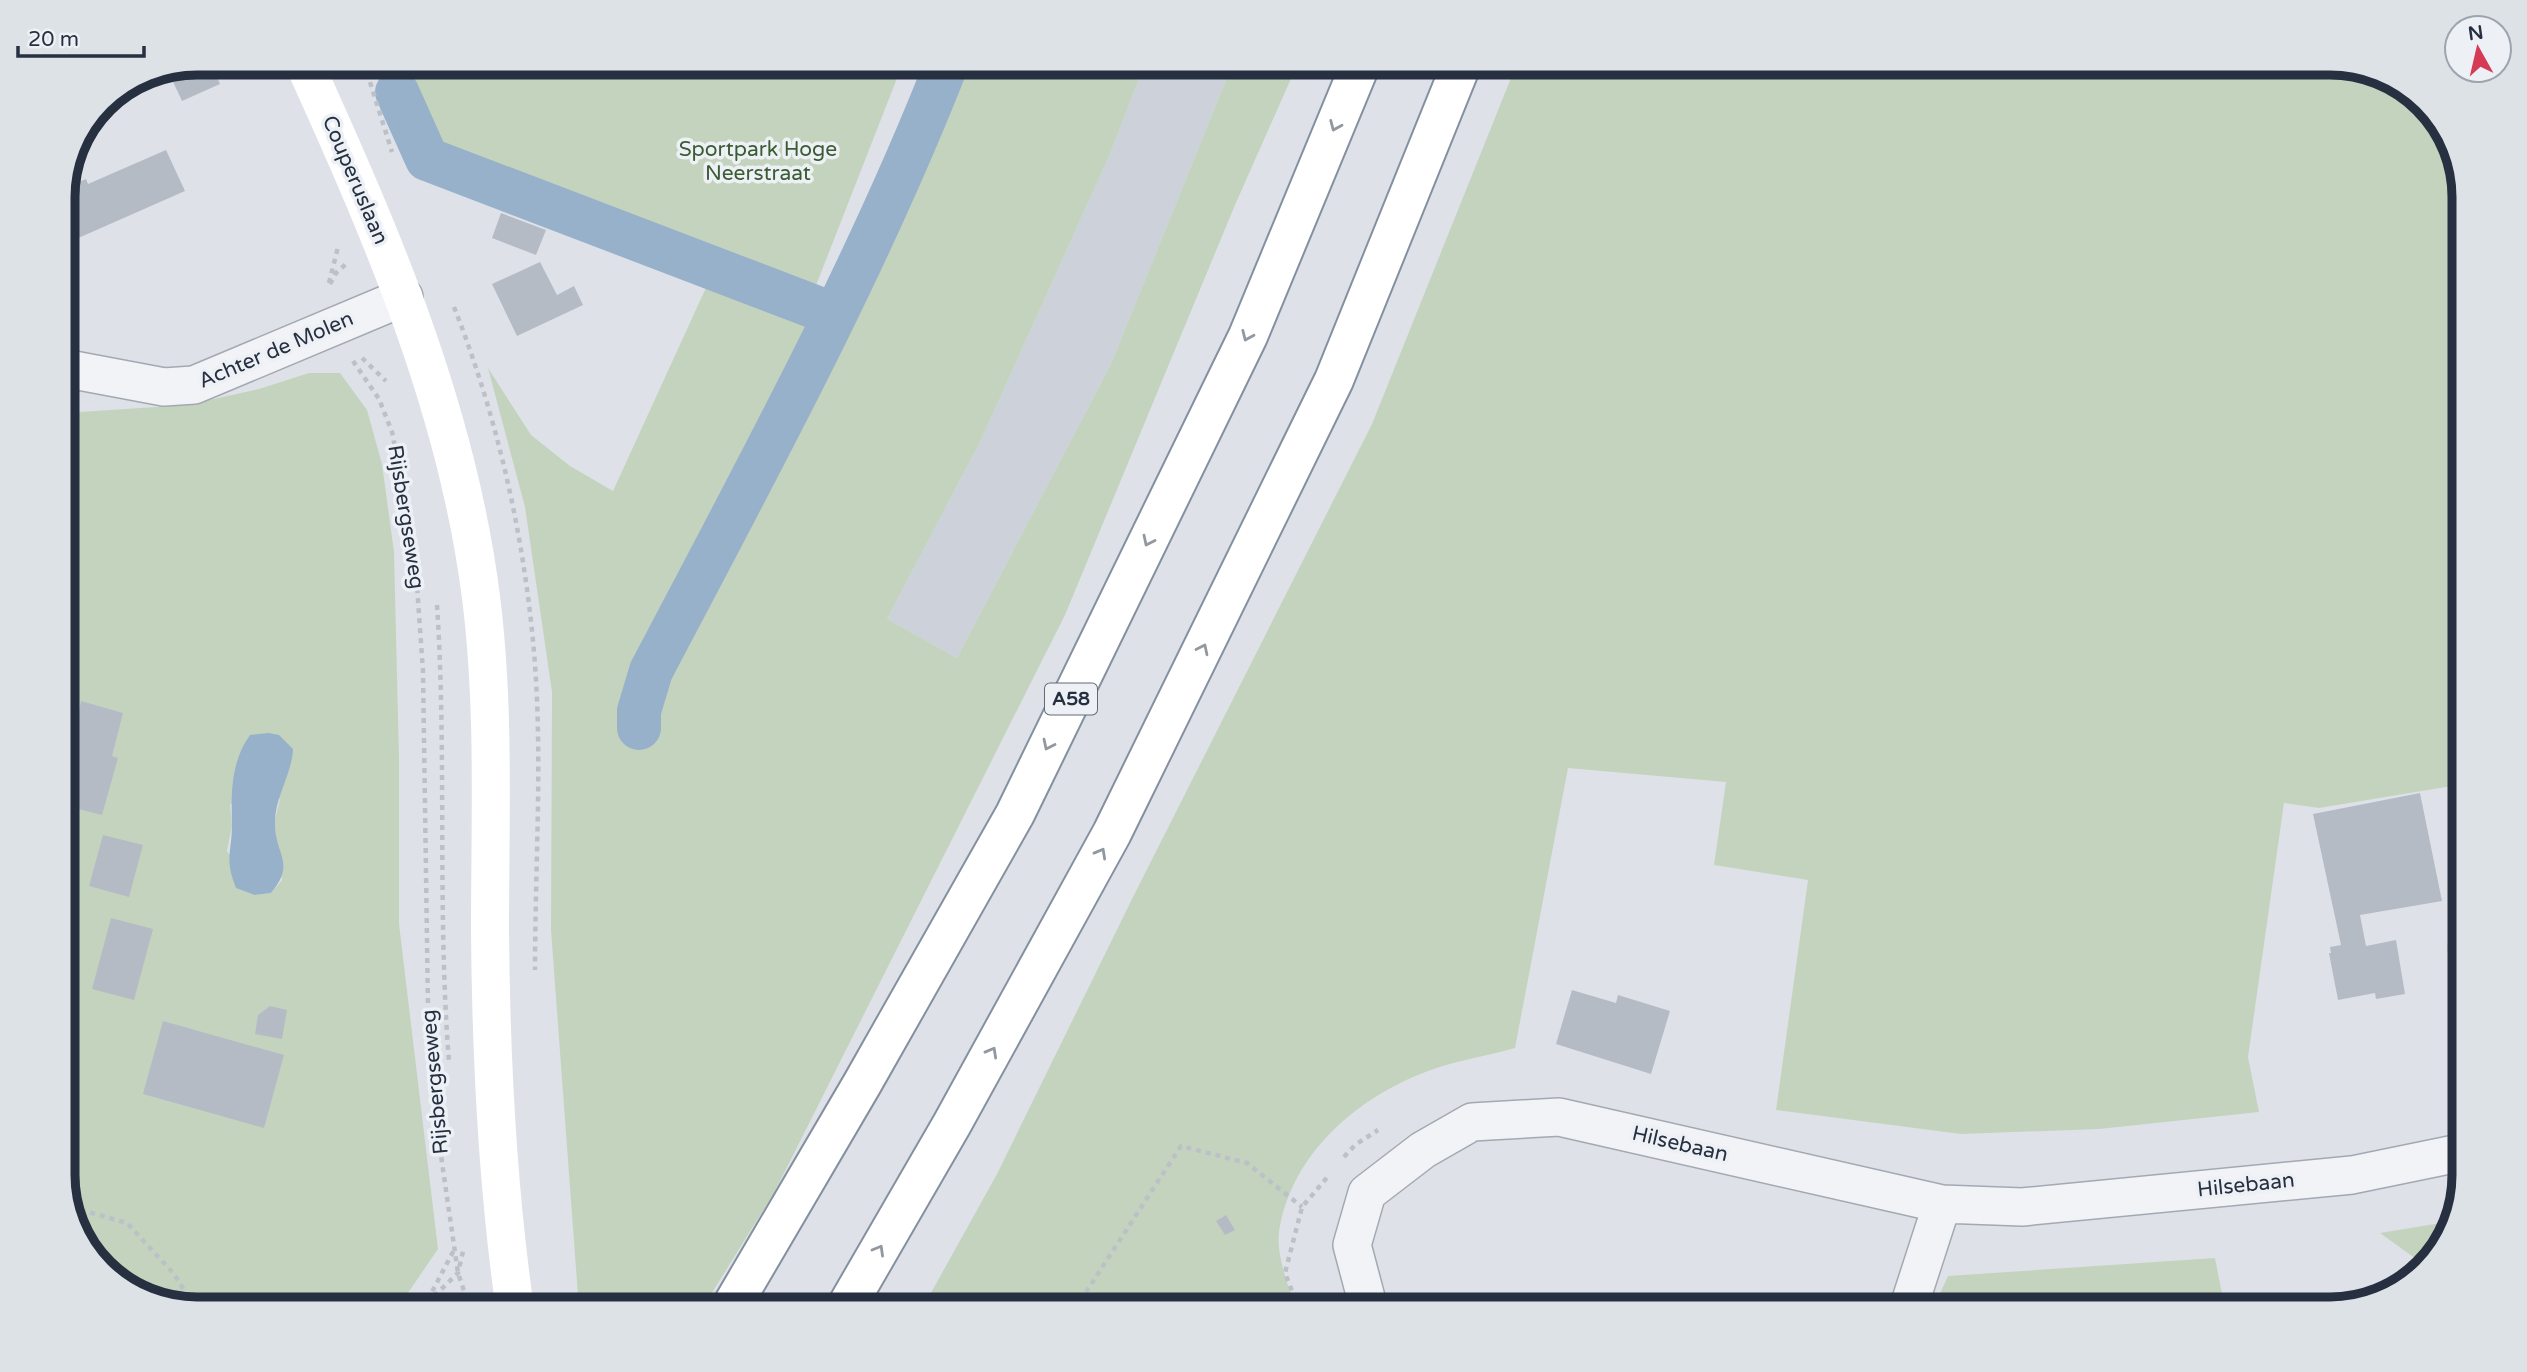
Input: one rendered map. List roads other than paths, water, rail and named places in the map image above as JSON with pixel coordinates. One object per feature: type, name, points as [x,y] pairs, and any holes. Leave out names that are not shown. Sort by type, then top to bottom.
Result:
[{"type":"main road","name":"Couperuslaan","points":[[309,75],[377,226],[404,297]]},
{"type":"main road","name":"A58","points":[[737,1297],[1015,814],[1248,336],[1356,75]]},
{"type":"main road","points":[[852,1297],[952,1124],[1118,821],[1334,380],[1457,75]]},
{"type":"main road","points":[[404,297],[436,386],[467,507],[481,596],[491,759],[490,933],[496,1144],[514,1297]]},
{"type":"street","name":"Achter de Molen","points":[[76,370],[164,387],[194,386],[404,297]]},
{"type":"street","name":"Hilsebaan","points":[[1366,1297],[1352,1245],[1367,1193],[1423,1150],[1472,1122],[1559,1117],[1942,1204],[2022,1207],[2352,1175],[2452,1154]]},
{"type":"street","points":[[1912,1297],[1942,1204]]},
{"type":"water","points":[[250,735],[279,735],[293,749],[275,822],[283,866],[279,882],[271,893],[255,895],[236,888],[230,869],[232,789],[239,756]]},
{"type":"waterway","points":[[639,728],[639,711],[651,671],[769,447],[845,295],[942,75]]},
{"type":"waterway","points":[[397,92],[427,159],[833,314]]},
{"type":"park label","name":"Sportpark Hoge Neerstraat","points":[[758,161]]}]
